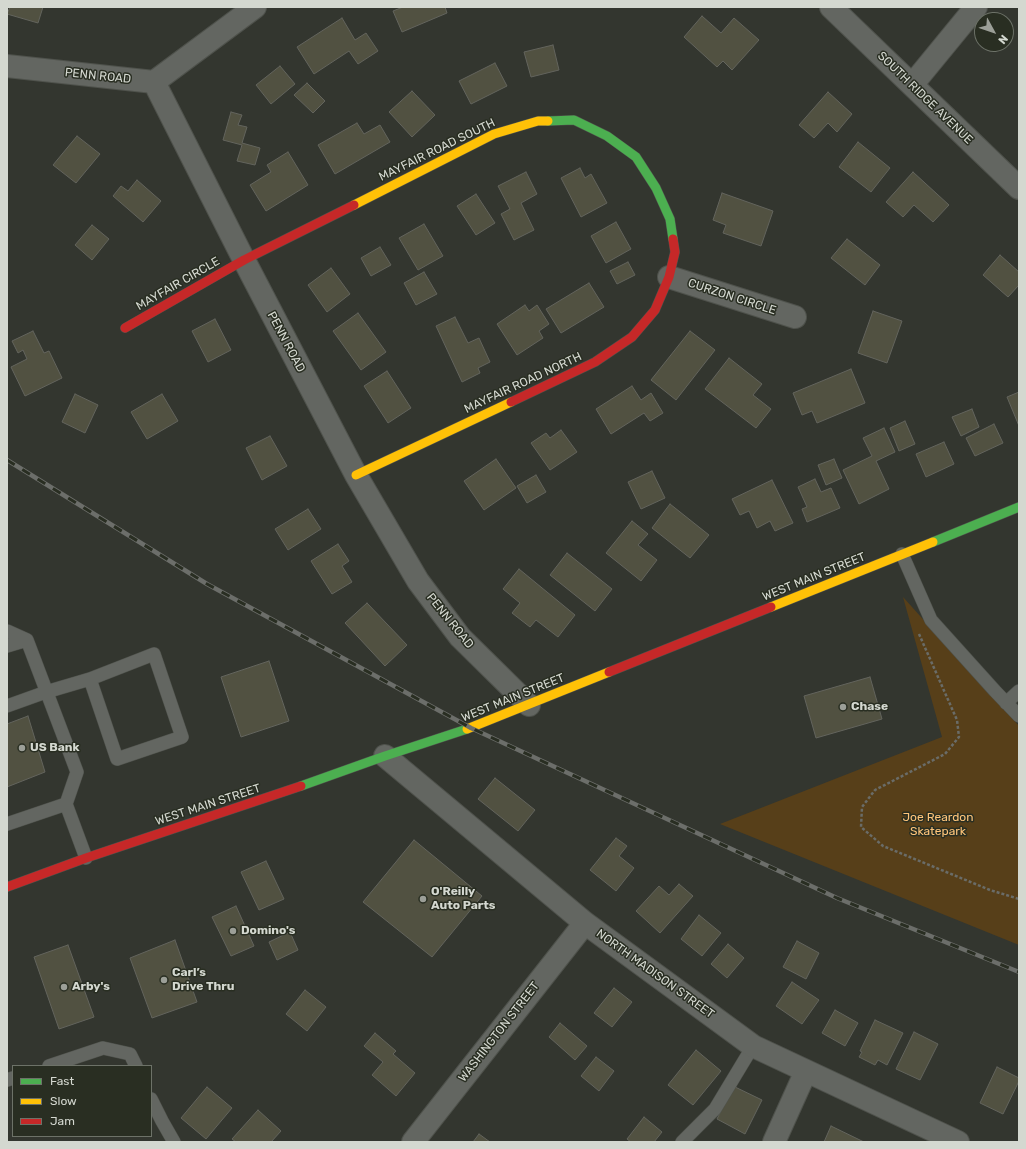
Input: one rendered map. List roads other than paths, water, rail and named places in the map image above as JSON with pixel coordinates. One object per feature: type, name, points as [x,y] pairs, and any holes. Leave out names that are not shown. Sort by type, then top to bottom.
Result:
[{"type":"main road","name":"MAYFAIR ROAD SOUTH","points":[[244,260],[494,134],[538,121],[574,120],[607,136],[636,157],[656,188],[670,219],[675,252],[669,277]]},
{"type":"main road","name":"MAYFAIR CIRCLE","points":[[124,328],[244,260]]},
{"type":"main road","name":"MAYFAIR ROAD NORTH","points":[[356,475],[596,362],[632,337],[655,310],[669,277]]},
{"type":"main road","name":"WEST MAIN STREET","points":[[7,887],[86,858],[471,728],[1019,507]]},
{"type":"street","points":[[154,82],[255,7]]},
{"type":"street","name":"SOUTH RIDGE AVENUE","points":[[831,7],[1019,188]]},
{"type":"street","points":[[912,85],[976,7]]},
{"type":"street","name":"PENN ROAD","points":[[7,66],[154,82],[244,260],[356,475],[418,581],[460,637],[529,705]]},
{"type":"street","name":"CURZON CIRCLE","points":[[669,277],[795,317]]},
{"type":"street","name":"NORTH MADISON STREET","points":[[385,756],[586,923],[753,1046],[806,1070],[947,1140]]},
{"type":"street","name":"WASHINGTON STREET","points":[[414,1142],[586,923]]},
{"type":"street","points":[[774,1142],[806,1070]]},
{"type":"lane","points":[[902,554],[931,620],[1019,716]]},
{"type":"lane","points":[[7,631],[28,640],[46,692],[77,772],[66,804],[86,858]]},
{"type":"lane","points":[[7,646],[28,640]]},
{"type":"lane","points":[[7,706],[46,692],[90,680],[154,654],[182,737],[117,760],[90,680]]},
{"type":"lane","points":[[1006,703],[1019,691]]},
{"type":"lane","points":[[7,824],[66,804]]},
{"type":"lane","points":[[682,1142],[715,1109],[753,1046]]},
{"type":"lane","points":[[52,1065],[103,1048],[130,1054],[136,1065]]},
{"type":"lane","points":[[152,1100],[174,1142]]},
{"type":"railway","points":[[7,460],[207,584],[471,728],[837,898],[1019,972]]},
{"type":"place","name":"Chase","points":[[843,707]]},
{"type":"place","name":"US Bank","points":[[22,748]]},
{"type":"place","name":"O'Reilly Auto Parts","points":[[423,899]]},
{"type":"place","name":"Domino's","points":[[233,931]]},
{"type":"place","name":"Carl’s Drive Thru","points":[[164,980]]},
{"type":"place","name":"Arby's","points":[[64,987]]},
{"type":"park label","name":"Joe Reardon Skatepark","points":[[938,825]]}]
